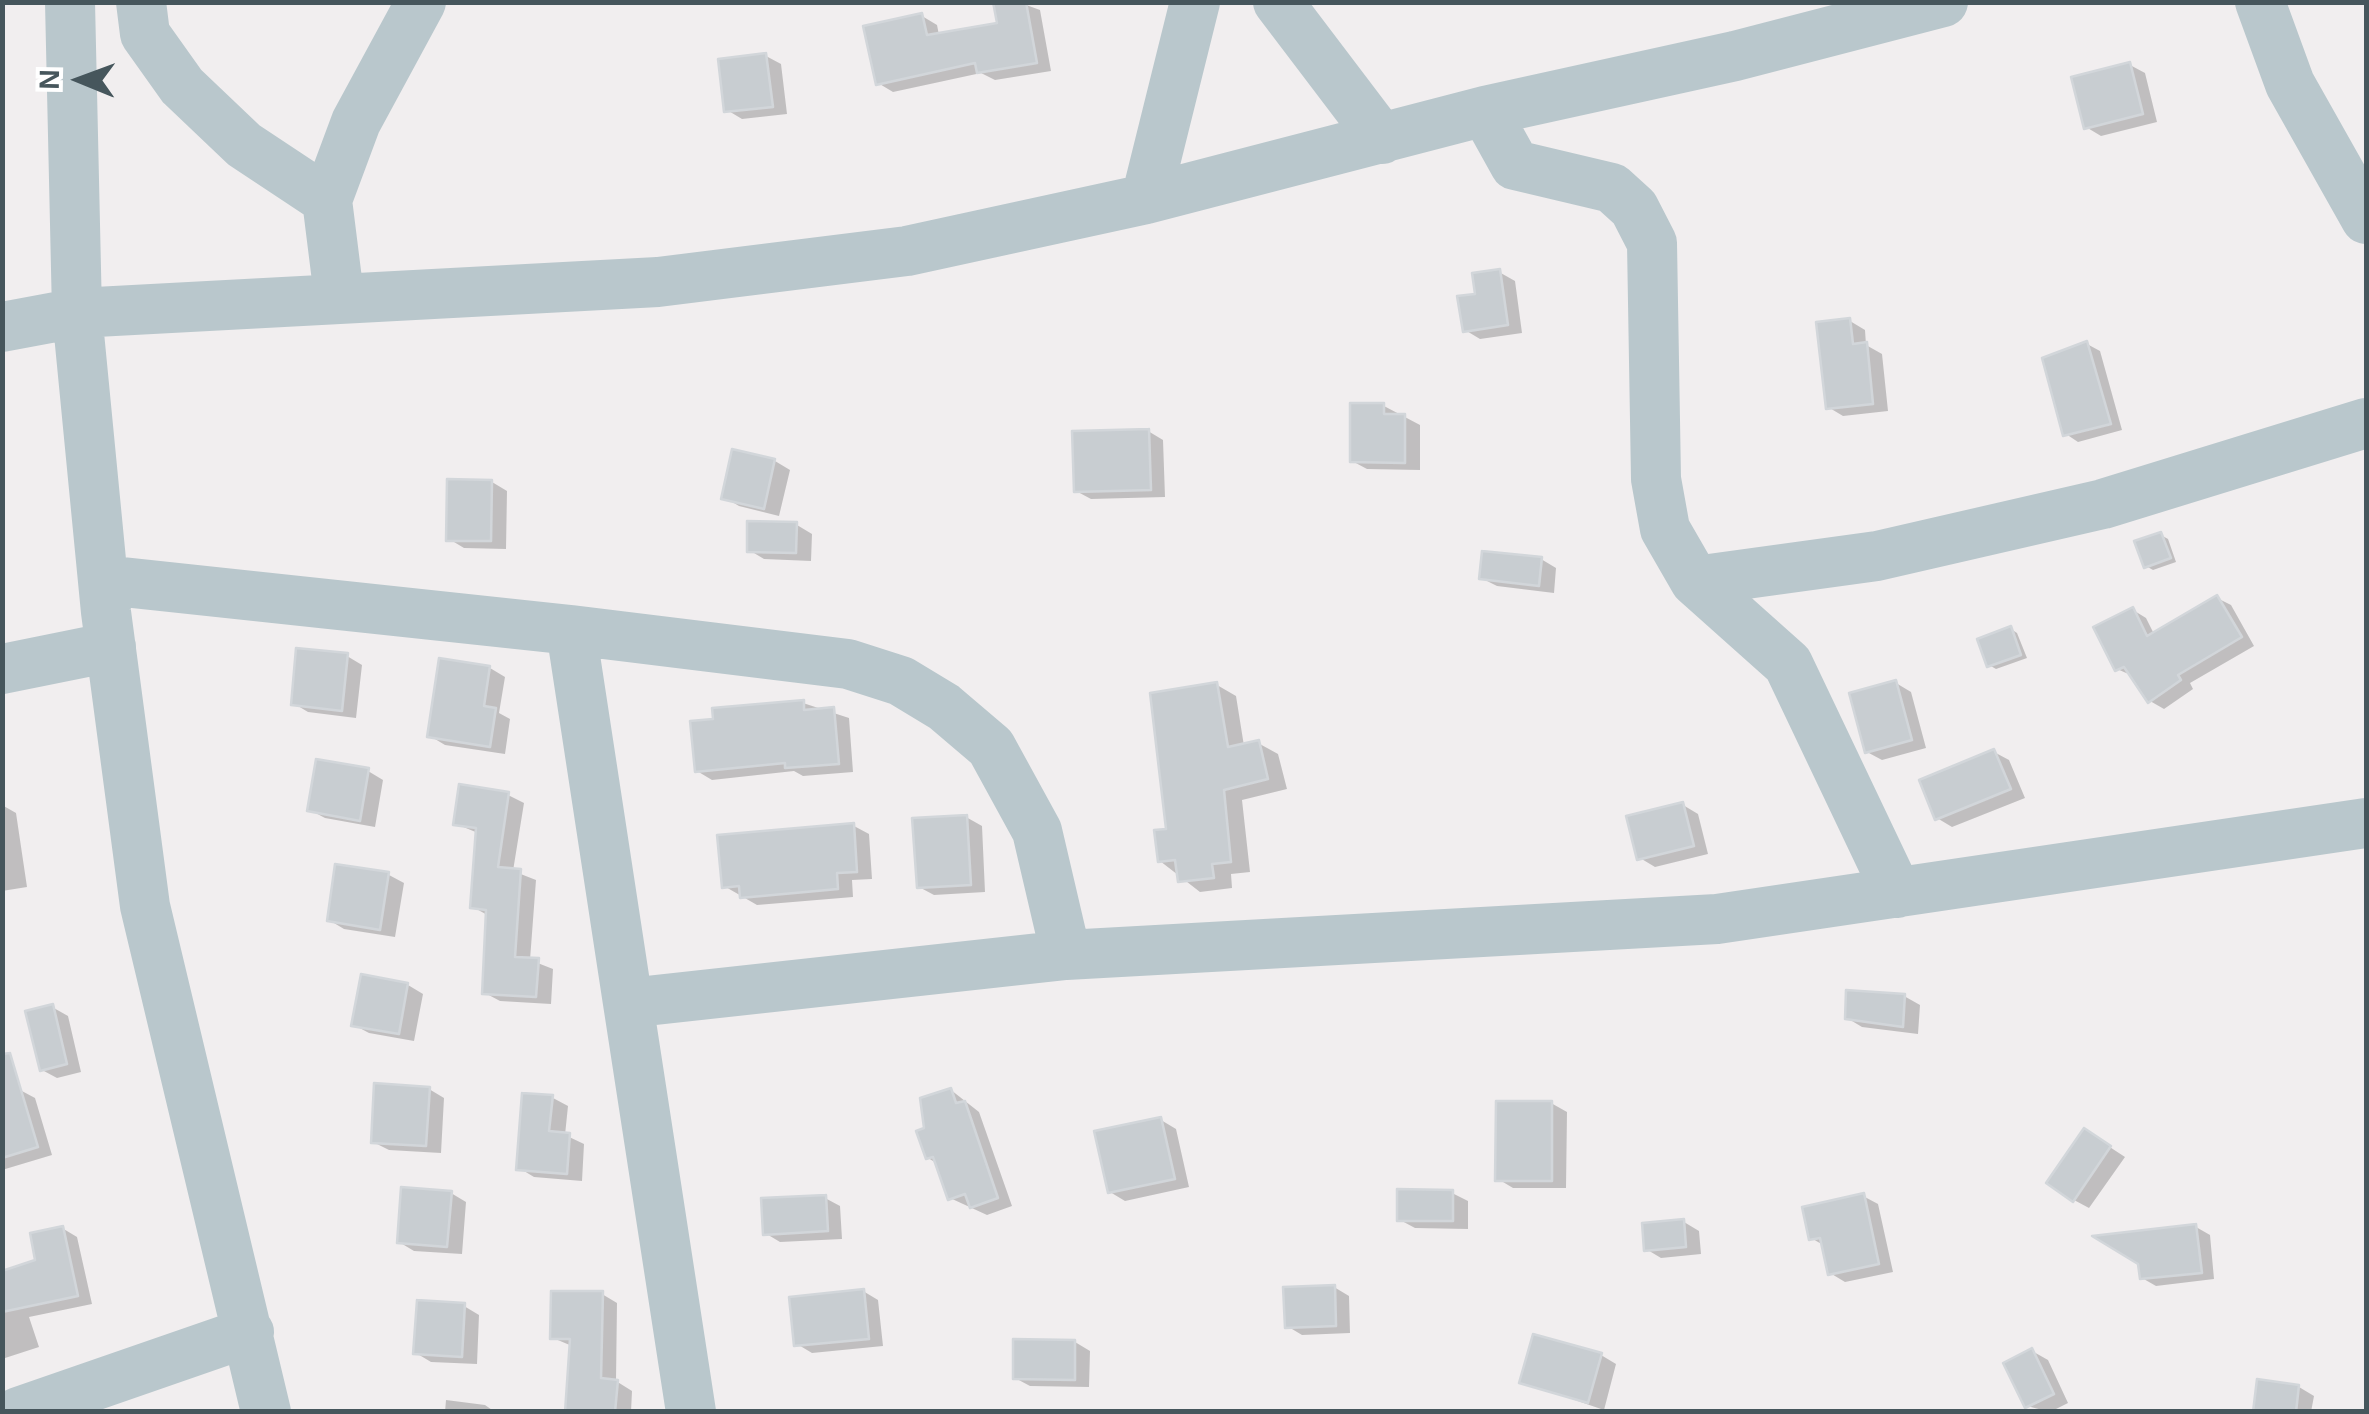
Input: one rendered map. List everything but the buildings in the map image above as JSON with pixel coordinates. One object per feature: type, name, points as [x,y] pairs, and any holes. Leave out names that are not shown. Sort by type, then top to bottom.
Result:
[{"type":"street","points":[[70,2],[77,313],[111,647],[145,906],[266,1412]]},
{"type":"street","points":[[141,2],[146,34],[182,86],[244,145],[327,200]]},
{"type":"street","points":[[339,296],[327,200],[356,122],[421,2]]},
{"type":"street","points":[[1146,198],[1194,2]]},
{"type":"street","points":[[1278,2],[1382,139]]},
{"type":"street","points":[[2,327],[77,313],[339,296],[658,282],[795,268],[991,236],[1485,111],[1735,56],[1943,2]]},
{"type":"street","points":[[2260,2],[2290,84],[2366,219]]},
{"type":"street","points":[[1485,111],[1515,165],[1612,188],[1634,208],[1652,243],[1656,479],[1666,529],[1695,581],[1788,664],[1897,892]]},
{"type":"street","points":[[1695,581],[1877,556],[2103,504],[2366,423]]},
{"type":"street","points":[[104,580],[848,664],[901,681],[944,708],[990,747],[1036,831],[1066,955]]},
{"type":"street","points":[[571,630],[691,1412]]},
{"type":"street","points":[[2,669],[111,647]]},
{"type":"street","points":[[628,1003],[1066,955],[1717,919],[2366,823]]},
{"type":"street","points":[[18,1412],[249,1332]]}]
